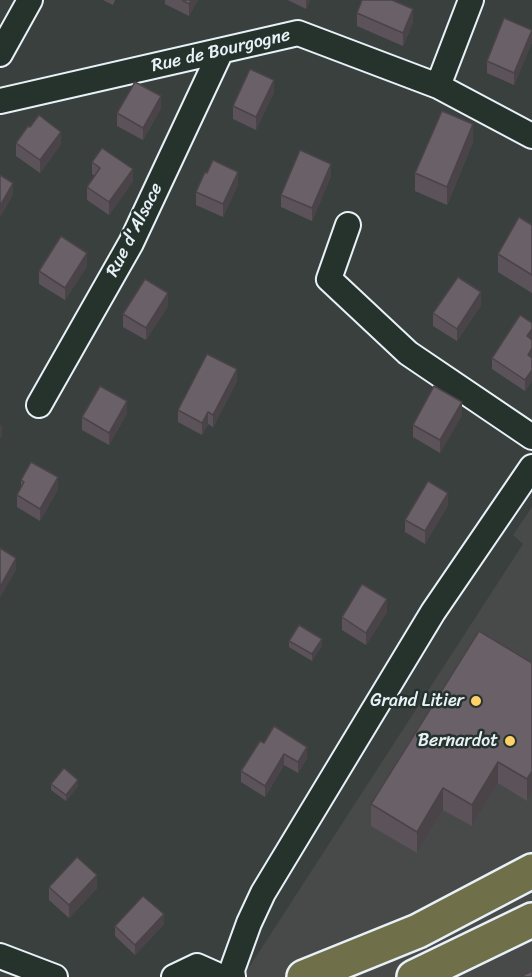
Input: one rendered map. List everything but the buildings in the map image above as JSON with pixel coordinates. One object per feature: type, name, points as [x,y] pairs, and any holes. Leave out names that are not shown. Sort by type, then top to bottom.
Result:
[{"type":"main road","points":[[304,977],[418,931],[532,871]]},
{"type":"main road","points":[[414,977],[532,920]]},
{"type":"street","points":[[0,54],[30,0]]},
{"type":"street","points":[[438,86],[471,0]]},
{"type":"street","name":"Rue de Bourgogne","points":[[0,101],[298,33],[438,86],[532,136]]},
{"type":"street","name":"Rue d'Alsace","points":[[39,405],[130,243],[221,51]]},
{"type":"street","points":[[348,225],[329,279],[408,353],[532,436]]},
{"type":"street","points":[[174,977],[197,966],[220,976],[232,970],[263,893],[433,612],[532,467]]},
{"type":"street","points":[[0,956],[55,977]]},
{"type":"shaded area","points":[[532,507],[532,977],[226,977],[250,966],[523,544],[513,535]]},
{"type":"place","name":"Grand Litier","points":[[476,701]]},
{"type":"place","name":"Bernardot","points":[[510,741]]}]
